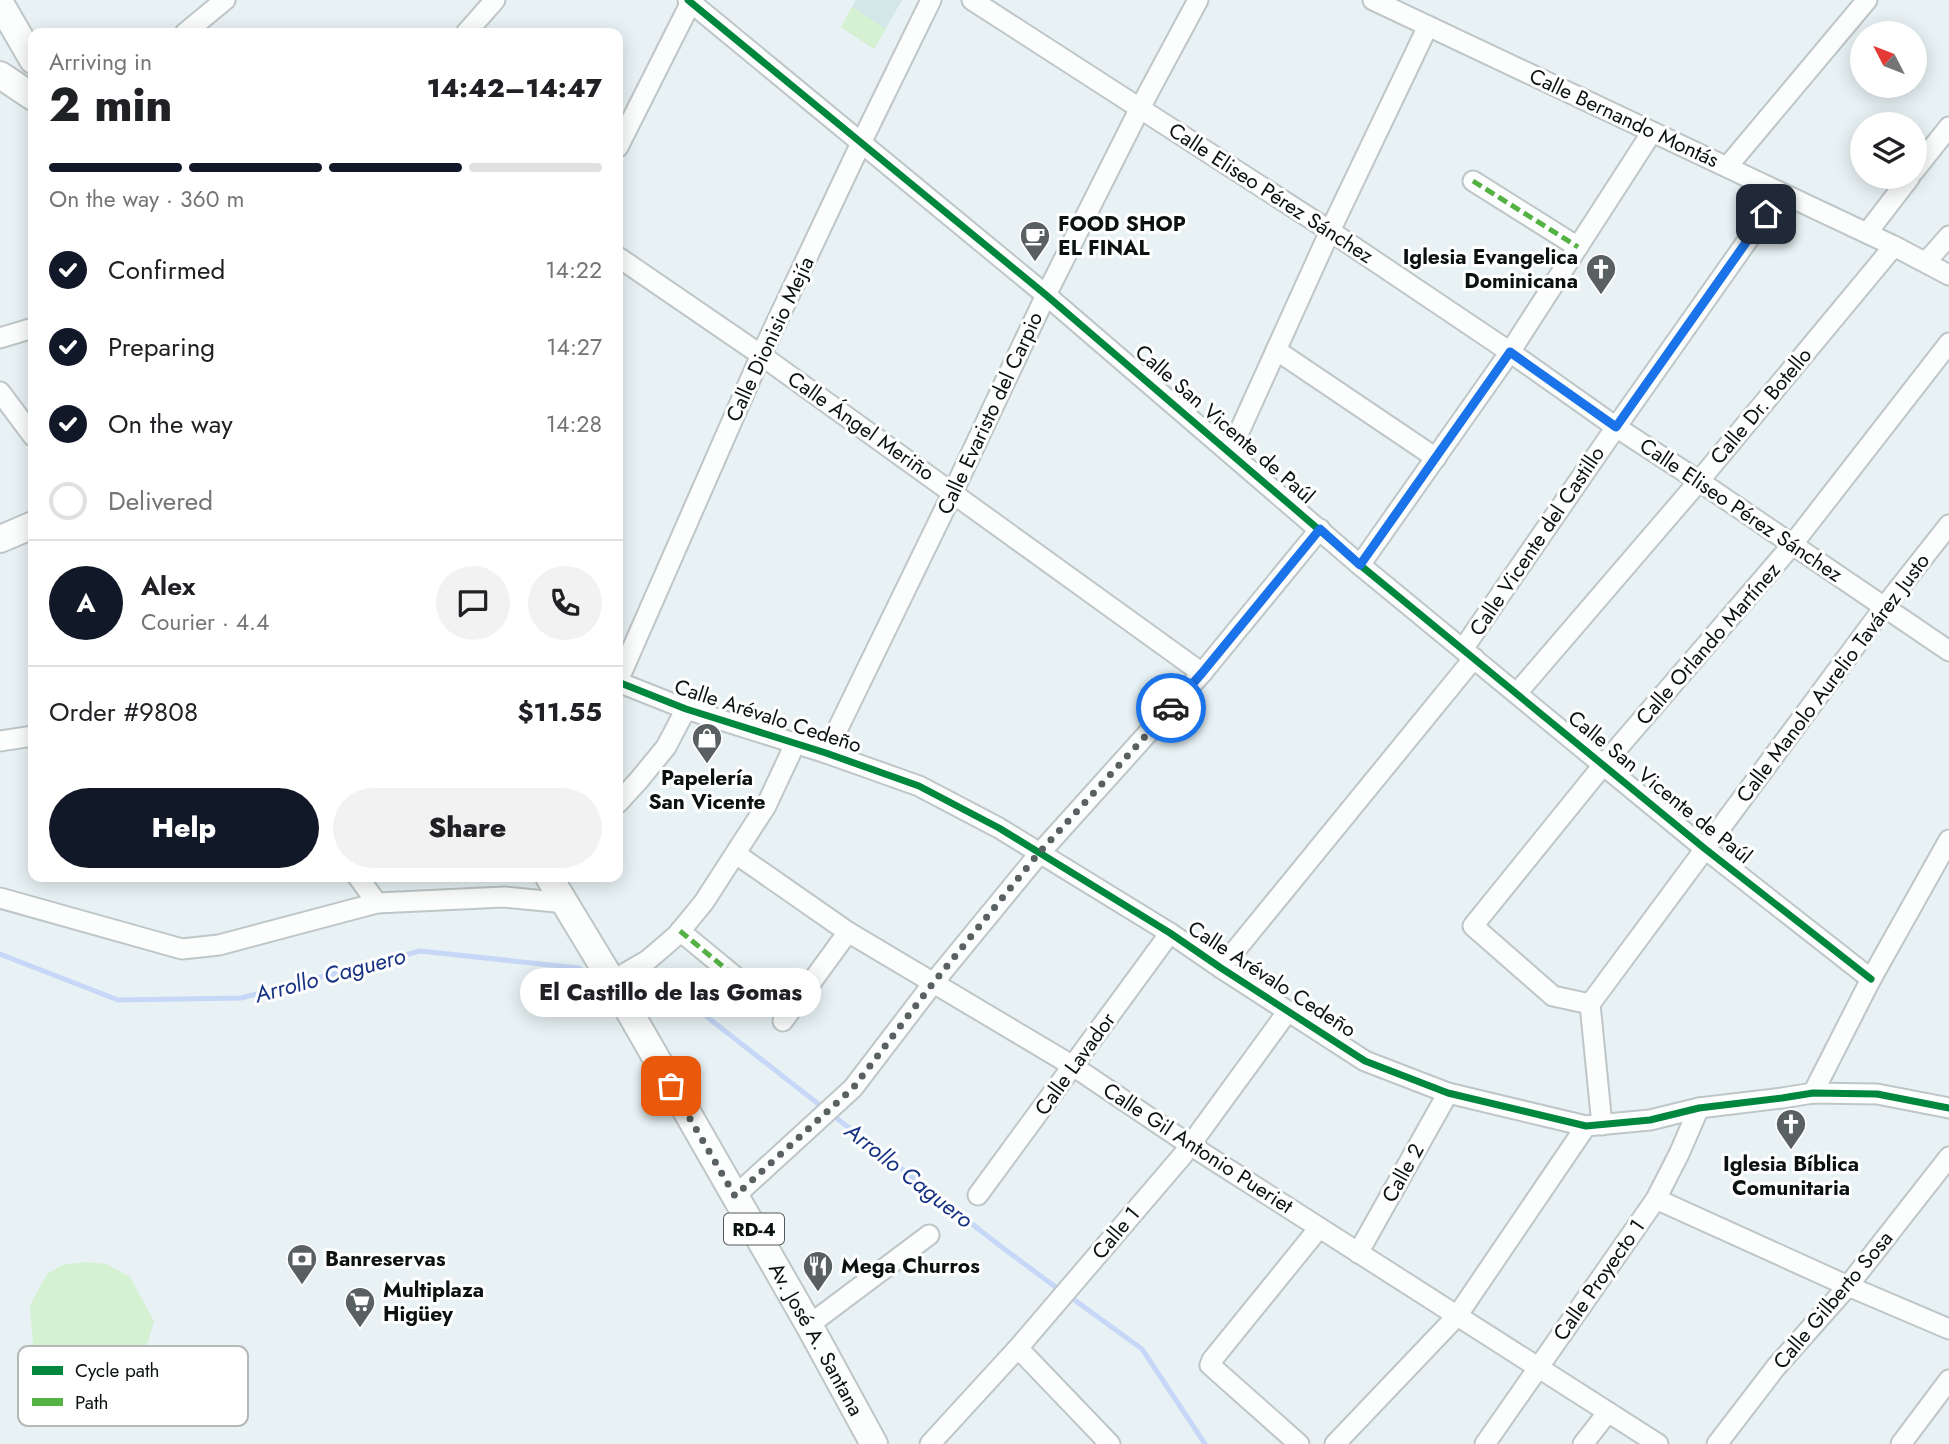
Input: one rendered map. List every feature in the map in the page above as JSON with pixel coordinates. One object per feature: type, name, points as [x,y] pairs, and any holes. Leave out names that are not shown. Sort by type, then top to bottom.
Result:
[{"type":"main road","points":[[0,3],[28,51]]},
{"type":"main road","points":[[0,75],[28,94]]},
{"type":"main road","points":[[0,539],[28,527]]},
{"type":"main road","name":"RD-4","points":[[552,882],[613,983]]},
{"type":"main road","name":"Av. José A. Santana","points":[[613,983],[874,1444]]},
{"type":"street","points":[[191,28],[225,0]]},
{"type":"street","points":[[470,28],[495,0]]},
{"type":"street","name":"Calle Dionisio Mejía","points":[[623,671],[761,355],[932,0]]},
{"type":"street","name":"Calle Eliseo Pérez Sánchez","points":[[972,0],[1330,231],[1949,651]]},
{"type":"street","name":"Calle Evaristo del Carpio","points":[[826,753],[1046,295],[1198,0]]},
{"type":"street","name":"Calle Bernando Montás","points":[[1373,0],[1867,233],[1949,275]]},
{"type":"street","points":[[1727,167],[1867,0]]},
{"type":"street","points":[[623,137],[690,1]]},
{"type":"street","name":"Calle San Vicente de Paúl","points":[[690,1],[1046,295],[1360,565],[1704,848],[1871,979]]},
{"type":"street","points":[[1230,452],[1330,231],[1428,26]]},
{"type":"street","points":[[1927,155],[1949,127]]},
{"type":"street","points":[[1360,565],[1510,352],[1652,132]]},
{"type":"street","points":[[1473,181],[1578,247]]},
{"type":"street","points":[[1867,233],[1901,189]]},
{"type":"street","name":"Calle Vicente del Castillo","points":[[1221,968],[1469,654],[1616,427],[1781,193]]},
{"type":"street","points":[[1926,262],[1949,236]]},
{"type":"street","name":"Calle Dr. Botello","points":[[1517,694],[1699,481],[1894,246]]},
{"type":"street","name":"Calle Ángel Meriño","points":[[623,260],[761,355],[1202,673]]},
{"type":"street","points":[[0,338],[28,330]]},
{"type":"street","name":"Calle Orlando Martínez","points":[[1590,1004],[1553,996],[1473,926],[1604,764],[1792,545],[1949,342]]},
{"type":"street","points":[[1276,350],[1436,458]]},
{"type":"street","points":[[0,392],[28,429]]},
{"type":"street","name":"Calle Manolo Aurelio Tavárez Justo","points":[[1590,1004],[1885,606],[1949,525]]},
{"type":"street","points":[[735,1196],[853,1088],[934,982],[1038,854],[1202,673],[1320,529]]},
{"type":"street","name":"Calle Arévalo Cedeño","points":[[623,684],[686,709],[826,753],[919,786],[999,828],[1170,933],[1365,1061],[1448,1093],[1594,1126],[1650,1120],[1699,1108],[1813,1093],[1877,1094],[1949,1108]]},
{"type":"street","points":[[623,798],[666,747],[686,709]]},
{"type":"street","points":[[0,741],[28,737]]},
{"type":"street","points":[[613,983],[648,960],[680,930],[704,902],[766,806],[795,744]]},
{"type":"street","points":[[1813,1093],[1871,979],[1949,842]]},
{"type":"street","name":"Calle Gil Antonio Pueriet","points":[[736,854],[848,932],[1073,1066],[1658,1444]]},
{"type":"street","points":[[362,882],[377,903]]},
{"type":"street","points":[[0,898],[182,949],[219,945],[377,903],[504,897],[565,903]]},
{"type":"street","points":[[680,930],[737,978]]},
{"type":"street","points":[[783,1021],[848,932]]},
{"type":"street","name":"Calle Lavador","points":[[978,1195],[1170,933]]},
{"type":"street","points":[[1335,1444],[1457,1316],[1594,1126],[1590,1004]]},
{"type":"street","name":"Calle 1","points":[[930,1444],[1018,1348],[1190,1144],[1288,1011]]},
{"type":"street","name":"Calle 2","points":[[1358,1252],[1448,1093]]},
{"type":"street","name":"Calle Proyecto 1","points":[[1485,1444],[1656,1199],[1699,1108]]},
{"type":"street","name":"Calle Gilberto Sosa","points":[[1717,1444],[1776,1367],[1848,1286],[1949,1157]]},
{"type":"street","points":[[1656,1199],[1949,1329]]},
{"type":"street","points":[[1299,1444],[1210,1365],[1320,1228]]},
{"type":"street","points":[[809,1325],[929,1236]]},
{"type":"street","points":[[1018,1348],[1110,1444]]},
{"type":"street","points":[[1901,1444],[1949,1380]]},
{"type":"street","points":[[1583,1444],[1608,1412]]},
{"type":"shaded area","points":[[856,0],[902,0],[874,49],[841,27]]},
{"type":"green space","points":[[852,7],[886,29],[874,49],[841,27]]},
{"type":"green space","points":[[83,1262],[106,1264],[130,1277],[154,1321],[147,1346],[33,1346],[30,1305],[47,1274],[63,1265]]},
{"type":"waterway","name":"Arrollo Caguero","points":[[0,954],[118,1000],[241,998],[420,951],[579,968],[600,982]]},
{"type":"waterway","name":"Arrollo Caguero","points":[[633,999],[693,1006],[1061,1291]]},
{"type":"waterway","name":"Arrollo Caguero","points":[[1069,1296],[1142,1349],[1205,1444]]},
{"type":"marked path","points":[[1473,181],[1578,247]]},
{"type":"marked path","points":[[680,931],[737,978]]},
{"type":"cycle path","points":[[688,0],[1046,295],[1360,565],[1704,848],[1871,979]]},
{"type":"cycle path","points":[[623,684],[686,709],[826,753],[919,786],[999,828],[1170,933],[1365,1061],[1448,1093],[1586,1126],[1650,1120],[1699,1108],[1813,1093],[1877,1094],[1949,1108]]},
{"type":"way so far","points":[[671,1086],[735,1196],[853,1088],[934,982],[1038,854],[1171,708]]},
{"type":"place","name":"FOOD SHOP EL FINAL","points":[[1035,263]]},
{"type":"place","name":"Iglesia Evangelica Dominicana","points":[[1601,296]]},
{"type":"place","name":"Papelería San Vicente","points":[[707,765]]},
{"type":"place","name":"El Castillo de las Gomas","points":[[671,1086]]},
{"type":"place","name":"Iglesia Bíblica Comunitaria","points":[[1791,1151]]},
{"type":"place","name":"Banreservas","points":[[302,1286]]},
{"type":"place","name":"Mega Churros","points":[[818,1293]]},
{"type":"place","name":"Multiplaza Higüey","points":[[360,1329]]},
{"type":"route","points":[[1171,708],[1320,529],[1360,565],[1510,352],[1616,427],[1766,214]]}]
